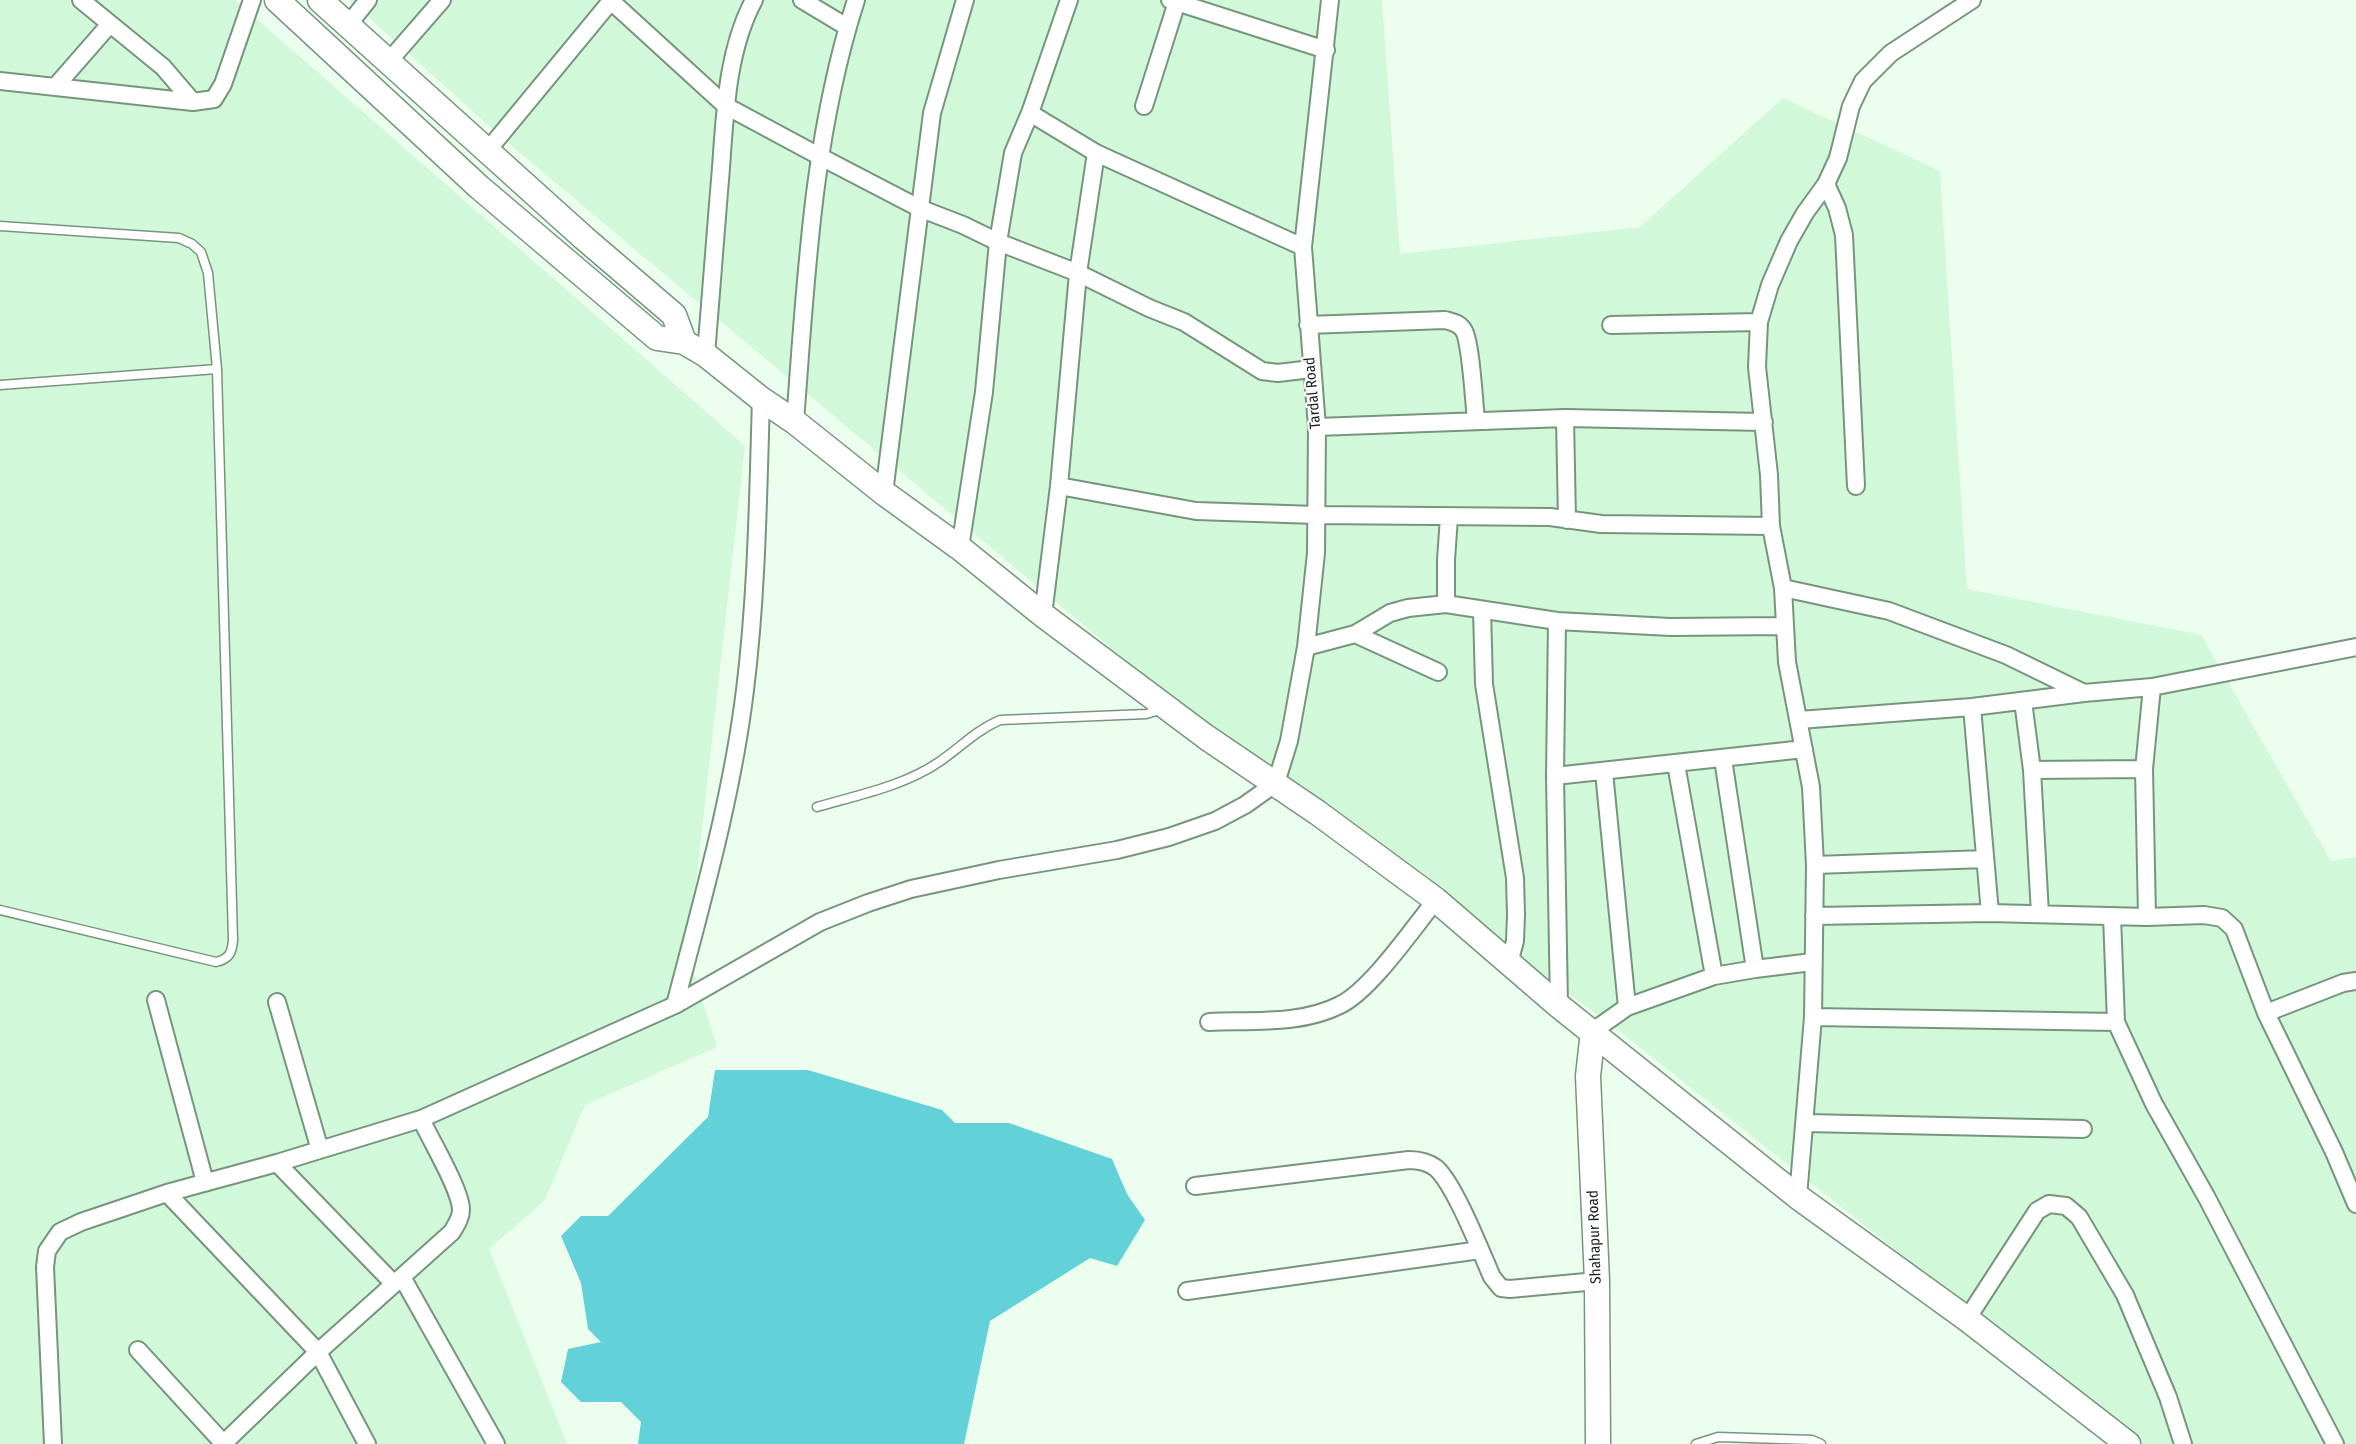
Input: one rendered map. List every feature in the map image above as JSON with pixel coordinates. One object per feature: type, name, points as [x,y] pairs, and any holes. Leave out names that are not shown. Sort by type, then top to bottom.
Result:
[{"type":"main road","points":[[277,0],[479,187],[657,338],[684,342],[706,355],[884,493],[960,548],[1043,615],[1206,737],[1276,783],[1436,900],[1559,1006],[1798,1197],[1967,1319],[2128,1444]]},
{"type":"main road","points":[[320,0],[584,238],[674,315],[684,342]]},
{"type":"main road","name":"Shahapur Road","points":[[1593,1031],[1588,1076],[1597,1281],[1598,1444]]},
{"type":"street","points":[[81,0],[163,67],[193,102]]},
{"type":"street","points":[[0,81],[193,102],[214,99],[219,92],[252,0]]},
{"type":"street","points":[[348,25],[368,0]]},
{"type":"street","points":[[389,61],[442,0]]},
{"type":"street","points":[[488,150],[611,0],[726,106],[819,156],[919,208],[1078,273],[1149,308],[1184,322],[1262,370],[1278,373],[1311,369]]},
{"type":"street","points":[[706,355],[726,106],[739,38],[754,0]]},
{"type":"street","points":[[802,0],[847,27]]},
{"type":"street","points":[[795,422],[809,242],[819,156],[828,104],[856,0]]},
{"type":"street","points":[[884,493],[932,113],[965,0]]},
{"type":"street","points":[[960,548],[984,392],[998,242],[1013,153],[1030,113],[1069,0]]},
{"type":"street","name":"Tardal Road","points":[[1276,783],[1289,741],[1306,647],[1316,553],[1317,427],[1303,247],[1312,148],[1326,50],[1330,0]]},
{"type":"street","points":[[1798,1197],[1806,1123],[1813,1017],[1815,865],[1811,787],[1787,663],[1783,588],[1771,526],[1769,476],[1757,367],[1759,322],[1770,285],[1789,241],[1805,213],[1826,184],[1838,158],[1851,106],[1863,81],[1891,53],[1972,0]]},
{"type":"street","points":[[1144,106],[1173,1],[1326,50]]},
{"type":"street","points":[[55,87],[110,24]]},
{"type":"street","points":[[1030,113],[1096,153],[1303,247]]},
{"type":"street","points":[[1043,615],[1059,486],[1078,273],[1096,153]]},
{"type":"street","points":[[1826,184],[1837,208],[1844,235],[1856,486]]},
{"type":"street","points":[[1308,325],[1445,320],[1457,323],[1464,331],[1468,345],[1476,420]]},
{"type":"street","points":[[1611,325],[1759,322]]},
{"type":"street","points":[[675,1005],[723,816],[745,691],[756,584],[761,399]]},
{"type":"street","points":[[1317,427],[1565,418],[1764,422]]},
{"type":"street","points":[[1565,418],[1568,520]]},
{"type":"street","points":[[1059,486],[1196,511],[1550,517],[1601,524],[1771,526]]},
{"type":"street","points":[[1446,604],[1449,516]]},
{"type":"street","points":[[1783,588],[1889,611],[2006,655],[2084,693]]},
{"type":"street","points":[[1306,647],[1355,634],[1390,613],[1408,608],[1446,604],[1557,621],[1670,627],[1784,626]]},
{"type":"street","points":[[1482,610],[1484,684],[1515,878],[1515,941],[1509,963]]},
{"type":"street","points":[[1557,621],[1555,776],[1559,1006]]},
{"type":"street","points":[[1355,634],[1438,672]]},
{"type":"street","points":[[1799,720],[1972,707],[2152,687],[2356,647]]},
{"type":"street","points":[[2147,917],[2144,769],[2152,687]]},
{"type":"street","points":[[2024,701],[2032,770],[2040,914]]},
{"type":"street","points":[[1972,707],[1990,914]]},
{"type":"street","points":[[1555,776],[1804,749]]},
{"type":"street","points":[[1723,759],[1755,969]]},
{"type":"street","points":[[1676,764],[1714,976]]},
{"type":"street","points":[[2032,770],[2144,769]]},
{"type":"street","points":[[1604,772],[1627,1007]]},
{"type":"street","points":[[52,1444],[45,1267],[47,1251],[60,1232],[81,1222],[167,1193],[277,1163],[421,1119],[675,1005],[820,922],[868,903],[911,889],[988,872],[1117,850],[1169,837],[1215,821],[1245,805],[1276,783]]},
{"type":"street","points":[[1815,865],[1985,859]]},
{"type":"street","points":[[1209,1022],[1282,1020],[1315,1015],[1342,1005],[1368,984],[1436,900]]},
{"type":"street","points":[[1814,916],[2040,914],[2147,917],[2204,915],[2222,918],[2234,929],[2266,1013],[2334,1152],[2356,1204]]},
{"type":"street","points":[[2112,916],[2116,1022],[2154,1104],[2207,1198],[2335,1444]]},
{"type":"street","points":[[1593,1031],[1627,1007],[1714,976],[1812,962]]},
{"type":"street","points":[[2266,1013],[2343,983],[2356,981]]},
{"type":"street","points":[[156,1000],[205,1182]]},
{"type":"street","points":[[277,1002],[320,1150]]},
{"type":"street","points":[[1813,1017],[2116,1022]]},
{"type":"street","points":[[138,1350],[224,1444],[318,1352],[452,1232],[461,1209],[457,1193],[421,1119]]},
{"type":"street","points":[[1806,1123],[2083,1129]]},
{"type":"street","points":[[1195,1186],[1409,1160],[1421,1161],[1435,1168],[1447,1182],[1492,1277],[1501,1288],[1597,1281]]},
{"type":"street","points":[[277,1163],[398,1280],[496,1444]]},
{"type":"street","points":[[167,1193],[318,1352],[367,1444]]},
{"type":"street","points":[[1967,1319],[2037,1211],[2049,1204],[2066,1206],[2079,1217],[2125,1295],[2168,1397],[2183,1444]]},
{"type":"street","points":[[1187,1291],[1480,1250]]},
{"type":"lane","points":[[0,226],[179,238],[192,244],[201,252],[208,273],[217,369],[234,940],[232,952],[226,960],[216,962],[0,910]]},
{"type":"lane","points":[[0,385],[217,369]]},
{"type":"lane","points":[[817,807],[902,780],[938,763],[983,727],[1000,720],[1146,714],[1168,707]]},
{"type":"lane","points":[[1696,1444],[1718,1437],[1812,1440],[1821,1444]]},
{"type":"shaded area","points":[[0,0],[235,0],[745,446],[688,954],[717,1047],[585,1105],[545,1200],[489,1249],[567,1444],[0,1444]]},
{"type":"shaded area","points":[[349,0],[1382,0],[1400,254],[1640,227],[1783,98],[1940,171],[1967,589],[2201,635],[2331,861],[2356,857],[2356,1444],[2140,1444],[1623,1034],[1179,705],[508,143]]},
{"type":"water","points":[[715,1070],[808,1070],[942,1110],[955,1123],[1009,1123],[1112,1159],[1127,1194],[1145,1220],[1117,1266],[1090,1258],[990,1321],[964,1444],[638,1444],[641,1422],[621,1402],[581,1402],[561,1382],[568,1349],[601,1342],[588,1329],[581,1283],[561,1236],[581,1216],[608,1216],[708,1117]]}]
